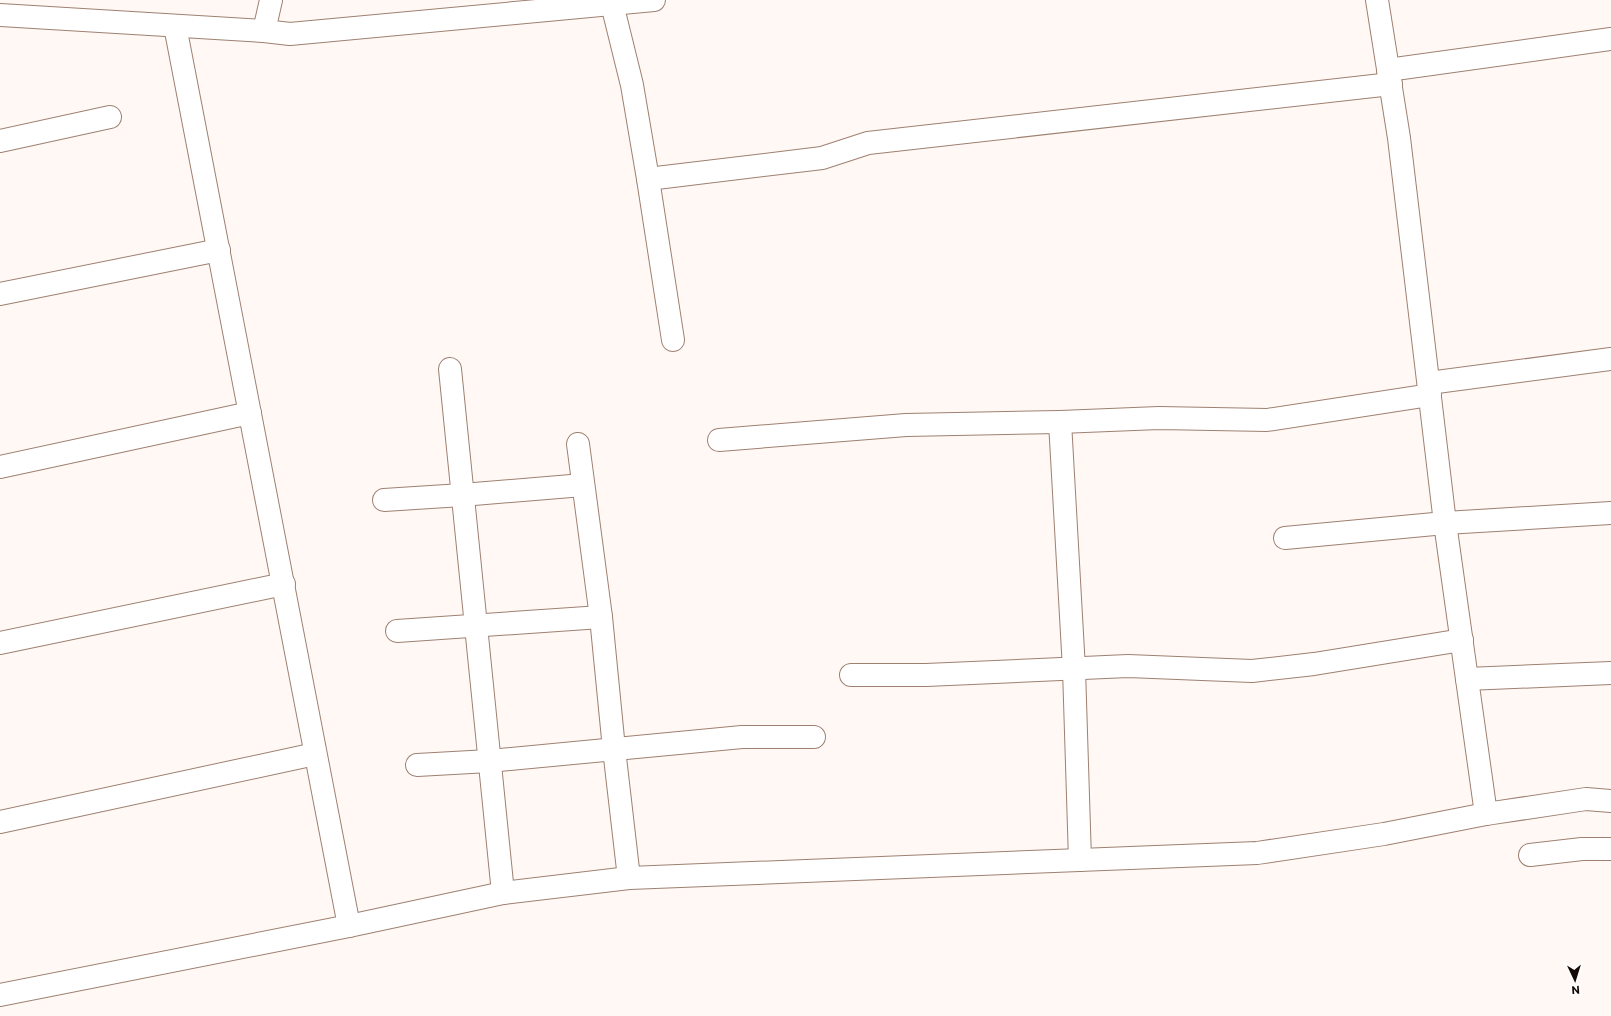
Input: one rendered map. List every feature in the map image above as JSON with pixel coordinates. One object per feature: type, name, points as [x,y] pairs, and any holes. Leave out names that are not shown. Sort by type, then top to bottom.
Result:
[{"type":"street","points":[[264,31],[271,0]]},
{"type":"street","points":[[0,15],[264,31],[290,34],[654,0]]},
{"type":"street","points":[[1378,0],[1399,138],[1445,523],[1486,814]]},
{"type":"street","points":[[612,4],[632,85],[673,340]]},
{"type":"street","points":[[175,26],[349,926]]},
{"type":"street","points":[[648,179],[822,158],[868,143],[1390,77],[1611,38]]},
{"type":"street","points":[[0,141],[110,117]]},
{"type":"street","points":[[0,294],[219,250]]},
{"type":"street","points":[[719,440],[906,425],[1060,422],[1159,418],[1267,420],[1429,389],[1611,359]]},
{"type":"street","points":[[450,369],[502,893]]},
{"type":"street","points":[[0,467],[250,413]]},
{"type":"street","points":[[1060,422],[1074,668],[1080,860]]},
{"type":"street","points":[[578,444],[601,617],[628,878]]},
{"type":"street","points":[[384,500],[583,485]]},
{"type":"street","points":[[1285,538],[1445,523],[1611,513]]},
{"type":"street","points":[[0,643],[284,584]]},
{"type":"street","points":[[397,631],[601,617]]},
{"type":"street","points":[[851,675],[926,675],[1128,666],[1252,671],[1314,664],[1462,640]]},
{"type":"street","points":[[1468,678],[1611,673]]},
{"type":"street","points":[[417,765],[489,761],[742,737],[814,737]]},
{"type":"street","points":[[0,822],[315,754]]},
{"type":"street","points":[[0,995],[349,926],[502,893],[628,878],[1257,853],[1384,834],[1486,814],[1586,799],[1611,801]]},
{"type":"street","points":[[1530,856],[1582,849],[1611,849]]}]
